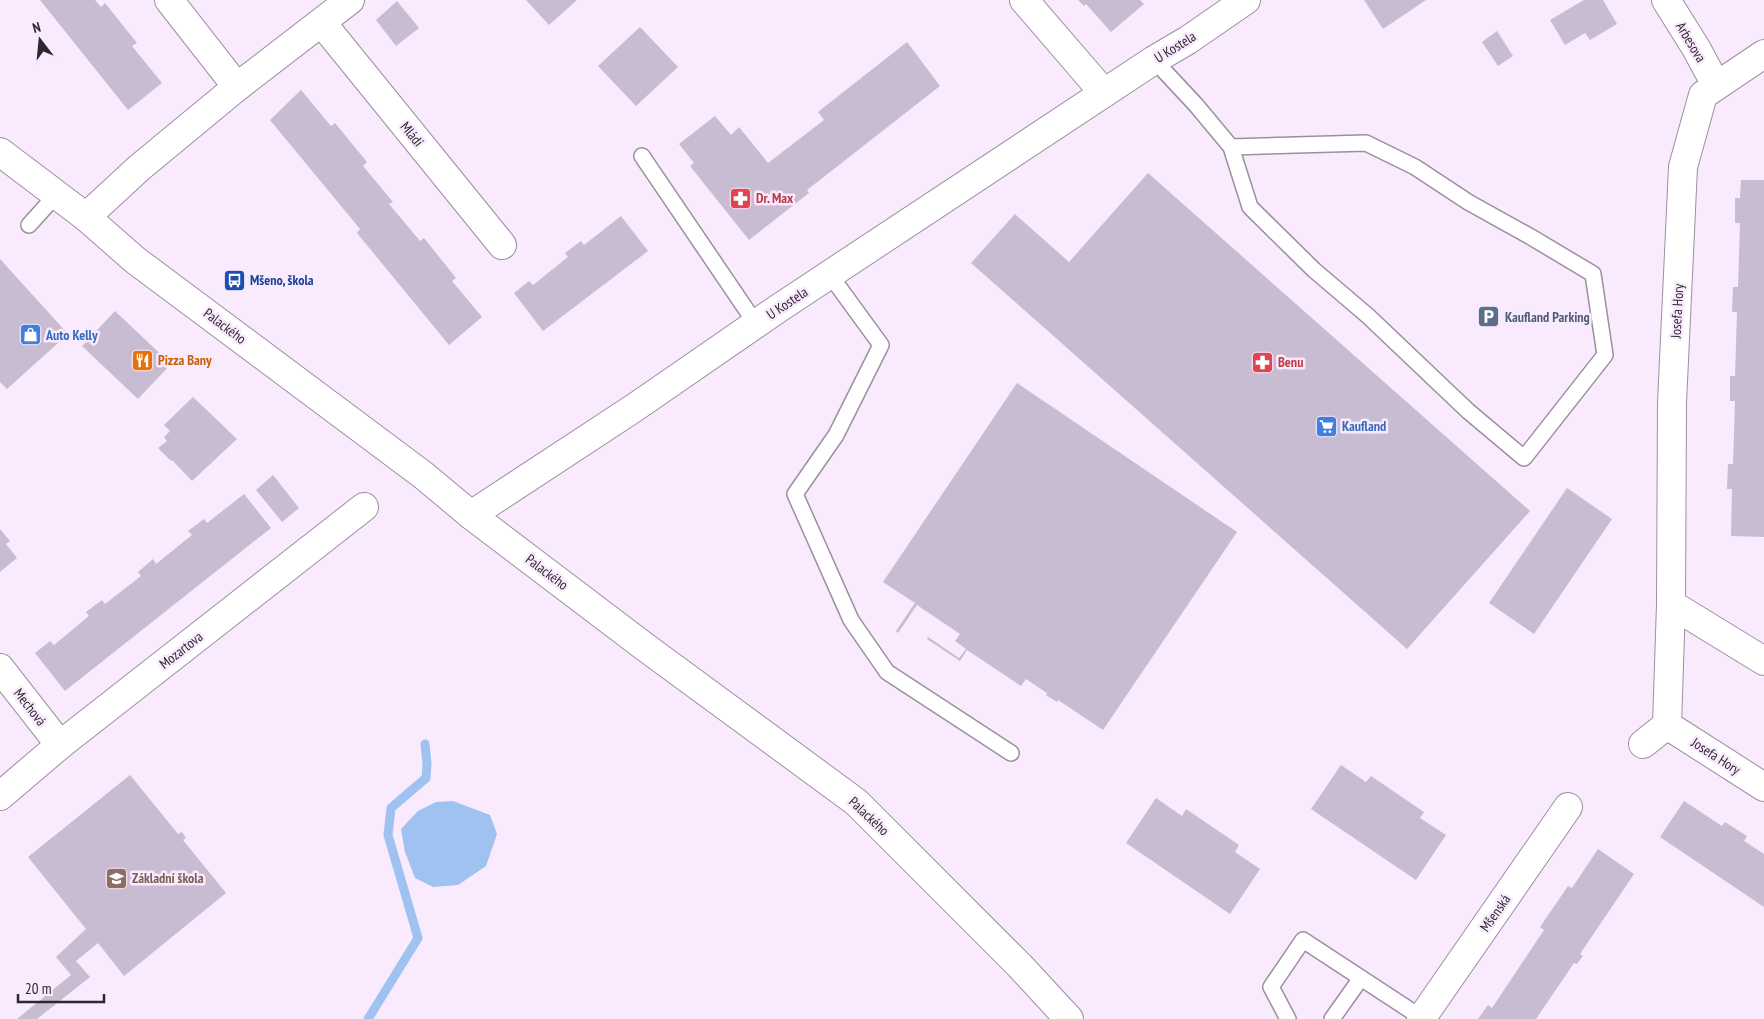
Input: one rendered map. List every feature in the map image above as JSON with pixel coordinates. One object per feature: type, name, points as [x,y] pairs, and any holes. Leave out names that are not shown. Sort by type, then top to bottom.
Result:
[{"type":"street","points":[[168,0],[238,87]]},
{"type":"street","points":[[86,218],[139,168],[238,87],[350,0]]},
{"type":"street","points":[[1024,0],[1104,93]]},
{"type":"street","name":"U Kostela","points":[[472,515],[634,408],[830,274],[1154,60],[1188,40],[1246,0]]},
{"type":"street","name":"Arbesova","points":[[1666,0],[1716,85]]},
{"type":"street","name":"Mládí","points":[[322,23],[502,246]]},
{"type":"street","name":"Josefa Hory","points":[[1764,54],[1703,95],[1684,167],[1672,403],[1671,604],[1667,725],[1764,787]]},
{"type":"street","name":"Palackého","points":[[0,152],[86,218],[135,260],[424,476],[645,647],[856,802],[1020,966],[1069,1019]]},
{"type":"street","name":"Mozartova","points":[[0,796],[60,745],[364,507]]},
{"type":"street","points":[[1671,604],[1764,661]]},
{"type":"street","name":"Mechová","points":[[0,668],[60,745]]},
{"type":"street","points":[[1643,744],[1667,725]]},
{"type":"street","name":"Mšenská","points":[[1422,1019],[1568,807]]},
{"type":"lane","points":[[1154,60],[1196,105],[1231,147],[1250,207],[1314,270],[1368,316],[1468,411],[1524,458],[1605,355],[1593,274],[1468,202],[1415,167],[1366,142],[1231,147]]},
{"type":"lane","points":[[642,156],[756,324]]},
{"type":"lane","points":[[29,225],[56,195]]},
{"type":"lane","points":[[830,274],[880,345],[836,435],[795,494],[852,620],[887,672],[1011,753]]},
{"type":"lane","points":[[1288,1019],[1271,987],[1303,940],[1422,1019]]},
{"type":"lane","points":[[1332,1019],[1360,978]]},
{"type":"water","points":[[453,801],[490,815],[497,834],[486,866],[458,885],[433,887],[415,878],[405,852],[401,829],[418,811],[436,802]]},
{"type":"building","points":[[40,0],[95,0],[101,7],[105,3],[137,43],[132,46],[162,83],[128,110]]},
{"type":"building","points":[[526,0],[577,0],[549,25]]},
{"type":"building","points":[[1078,0],[1140,0],[1144,4],[1111,32],[1086,4],[1084,6]]},
{"type":"building","points":[[1364,0],[1426,0],[1383,29]]},
{"type":"building","points":[[1584,0],[1603,0],[1617,24],[1590,40],[1585,33],[1565,45],[1550,20]]},
{"type":"building","points":[[397,1],[419,28],[396,46],[376,20]]},
{"type":"building","points":[[640,27],[678,67],[636,106],[598,66]]},
{"type":"building","points":[[1497,31],[1513,56],[1498,66],[1482,42]]},
{"type":"building","points":[[907,42],[940,86],[807,190],[809,193],[749,240],[690,166],[694,163],[679,144],[715,116],[731,135],[739,127],[768,163],[824,120],[818,112]]},
{"type":"building","points":[[301,90],[331,126],[335,123],[367,162],[363,166],[393,202],[389,204],[420,241],[424,238],[456,278],[452,281],[482,317],[449,345],[357,233],[360,229],[270,120]]},
{"type":"building","points":[[1148,173],[1530,511],[1407,649],[971,263],[1015,214],[1069,262]]},
{"type":"building","points":[[1741,180],[1764,180],[1764,537],[1731,536],[1732,489],[1727,489],[1728,464],[1733,464],[1735,401],[1730,401],[1730,376],[1735,376],[1737,312],[1732,312],[1733,287],[1738,287],[1740,223],[1735,223],[1735,198],[1740,198]]},
{"type":"building","points":[[621,216],[648,251],[543,331],[514,293],[529,281],[533,285],[568,257],[565,253],[581,241],[584,245]]},
{"type":"building","points":[[0,259],[68,334],[7,389],[0,382]]},
{"type":"building","points":[[115,311],[171,364],[138,399],[82,346]]},
{"type":"building","points":[[1017,383],[1237,532],[1103,730],[1058,700],[1057,702],[1046,695],[1047,693],[1026,679],[1021,686],[967,650],[960,661],[927,639],[928,637],[959,658],[966,649],[955,641],[960,634],[917,605],[898,633],[896,631],[915,603],[883,582]]},
{"type":"building","points":[[193,397],[237,439],[192,481],[158,448],[167,441],[164,437],[170,431],[164,425]]},
{"type":"building","points":[[273,475],[299,508],[282,522],[256,490]]},
{"type":"building","points":[[1567,488],[1612,519],[1534,634],[1489,603]]},
{"type":"building","points":[[244,494],[271,528],[65,691],[35,653],[50,641],[54,645],[89,616],[86,612],[102,600],[105,604],[141,576],[138,572],[153,559],[156,564],[192,535],[188,531],[204,519],[207,523]]},
{"type":"building","points":[[0,529],[10,541],[6,544],[17,558],[0,572]]},
{"type":"building","points":[[1341,765],[1366,782],[1371,776],[1424,812],[1420,818],[1446,835],[1416,880],[1311,809]]},
{"type":"building","points":[[130,775],[178,834],[182,832],[186,838],[183,840],[226,893],[124,976],[98,943],[76,961],[90,977],[37,1019],[17,1019],[71,975],[56,957],[86,929],[28,857]]},
{"type":"building","points":[[1156,798],[1182,816],[1186,809],[1239,845],[1235,852],[1260,869],[1230,914],[1126,843]]},
{"type":"building","points":[[1684,801],[1722,826],[1725,822],[1747,836],[1744,841],[1764,854],[1764,907],[1660,837]]},
{"type":"building","points":[[1598,849],[1634,874],[1580,954],[1583,956],[1577,964],[1574,963],[1536,1019],[1478,1019],[1488,1005],[1492,1008],[1544,930],[1540,927],[1568,886],[1572,888]]},
{"type":"waterway","points":[[368,1019],[418,938],[388,835],[391,808],[426,778],[425,744]]},
{"type":"place","name":"Dr. Max","points":[[740,198]]},
{"type":"place","name":"Mšeno, škola","points":[[234,280]]},
{"type":"place","name":"Kaufland Parking","points":[[1489,317]]},
{"type":"place","name":"Auto Kelly","points":[[30,335]]},
{"type":"place","name":"Pizza Bany","points":[[142,360]]},
{"type":"place","name":"Benu","points":[[1262,362]]},
{"type":"place","name":"Kaufland","points":[[1326,426]]},
{"type":"place","name":"Základní škola","points":[[116,878]]}]
